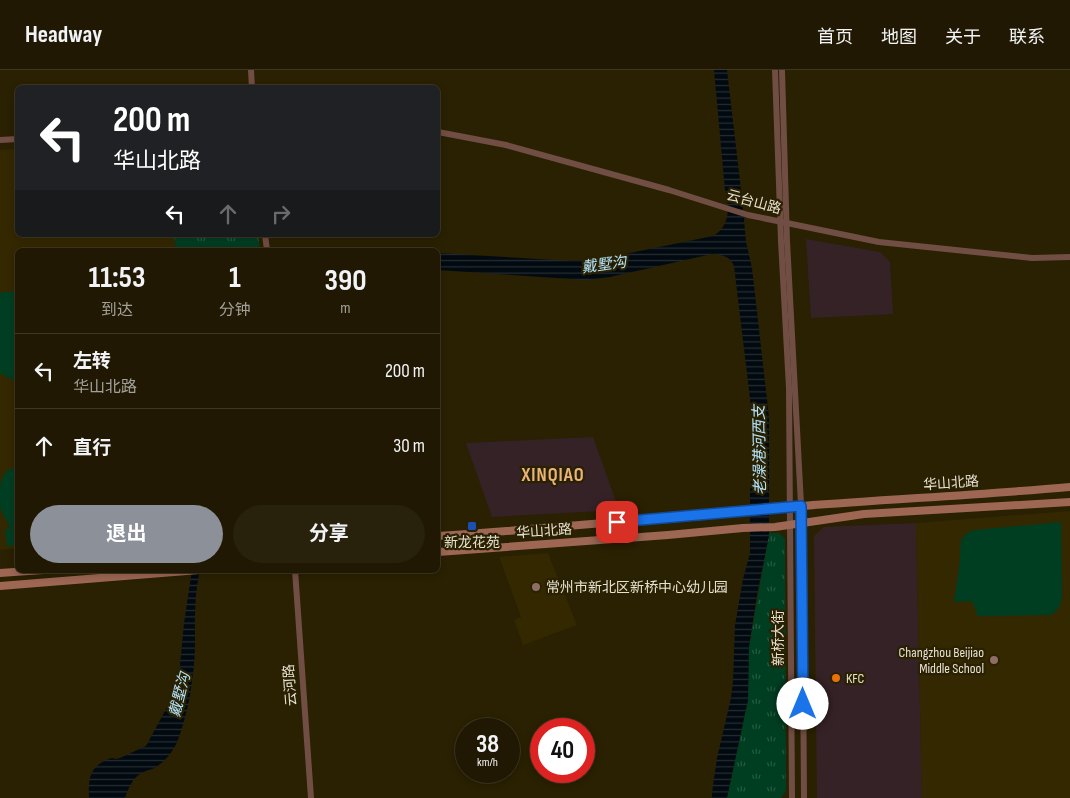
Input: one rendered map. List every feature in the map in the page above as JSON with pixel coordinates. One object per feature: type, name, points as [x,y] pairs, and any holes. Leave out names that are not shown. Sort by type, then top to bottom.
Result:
[{"type":"main road","name":"华山北路","points":[[440,536],[558,528],[801,506],[1070,487]]},
{"type":"main road","name":"华山北路","points":[[440,552],[775,527],[864,514],[1070,502]]},
{"type":"main road","points":[[0,573],[15,572]]},
{"type":"main road","points":[[0,586],[160,573]]},
{"type":"street","points":[[251,70],[252,85]]},
{"type":"street","points":[[775,70],[783,223]]},
{"type":"street","points":[[782,70],[783,223]]},
{"type":"street","name":"云台山路","points":[[440,132],[506,145],[669,190],[748,215],[878,242],[1032,258],[1070,257]]},
{"type":"street","points":[[0,140],[15,139]]},
{"type":"street","name":"新桥大街","points":[[783,223],[802,523],[804,798]]},
{"type":"street","name":"新桥大街","points":[[783,223],[789,388],[792,798]]},
{"type":"street","name":"云河路","points":[[295,573],[310,798]]},
{"type":"shaded area","points":[[15,149],[15,237],[174,237],[176,248],[15,248],[15,548],[0,550],[0,150]]},
{"type":"shaded area","points":[[806,239],[880,252],[890,262],[893,314],[811,318]]},
{"type":"shaded area","points":[[593,437],[619,510],[492,517],[466,443]]},
{"type":"shaded area","name":"Changzhou Beijiao Middle School","points":[[1070,511],[1070,798],[922,798],[916,523]]},
{"type":"shaded area","points":[[916,523],[922,798],[817,798],[814,536],[824,527]]},
{"type":"shaded area","name":"常州市新北区新桥中心幼儿园","points":[[548,553],[577,625],[523,645],[514,620],[521,617],[499,557]]},
{"type":"green space","points":[[174,237],[258,237],[260,248],[176,248]]},
{"type":"green space","points":[[15,291],[15,380],[0,373],[0,293]]},
{"type":"green space","points":[[15,468],[15,527],[9,528],[0,507],[0,493],[2,478]]},
{"type":"green space","points":[[1061,522],[1062,596],[1059,607],[1054,613],[1051,615],[978,616],[972,601],[954,602],[961,540],[967,533],[974,530]]},
{"type":"green space","points":[[15,528],[15,545],[7,546],[5,529]]},
{"type":"green space","points":[[769,533],[779,533],[785,539],[786,791],[781,798],[727,798],[748,700],[749,647]]},
{"type":"water","points":[[714,70],[727,70],[746,242],[752,268],[769,417],[769,536],[749,647],[748,700],[727,798],[712,798],[717,758],[731,698],[735,625],[743,579],[750,553],[750,492],[754,448],[752,415],[734,266],[726,257],[712,254],[610,277],[586,280],[440,270],[440,253],[591,261],[713,236],[719,232],[726,222],[728,203],[725,190]]},
{"type":"water","name":"戴墅沟","points":[[192,573],[199,573],[190,693],[183,726],[173,750],[164,761],[133,780],[125,798],[89,798],[90,778],[99,764],[112,758],[120,758],[146,746],[178,687],[184,623]]},
{"type":"place","name":"新龙花苑","points":[[472,526]]},
{"type":"place","name":"常州市新北区新桥中心幼儿园","points":[[536,587]]},
{"type":"place","name":"Changzhou Beijiao Middle School","points":[[994,660]]},
{"type":"place","name":"KFC","points":[[836,678]]},
{"type":"district","name":"XINQIAO","points":[[553,475]]},
{"type":"route","points":[[617,522],[801,506],[803,704]]},
{"type":"water label","name":"老澡港河西支","points":[[760,450]]}]
